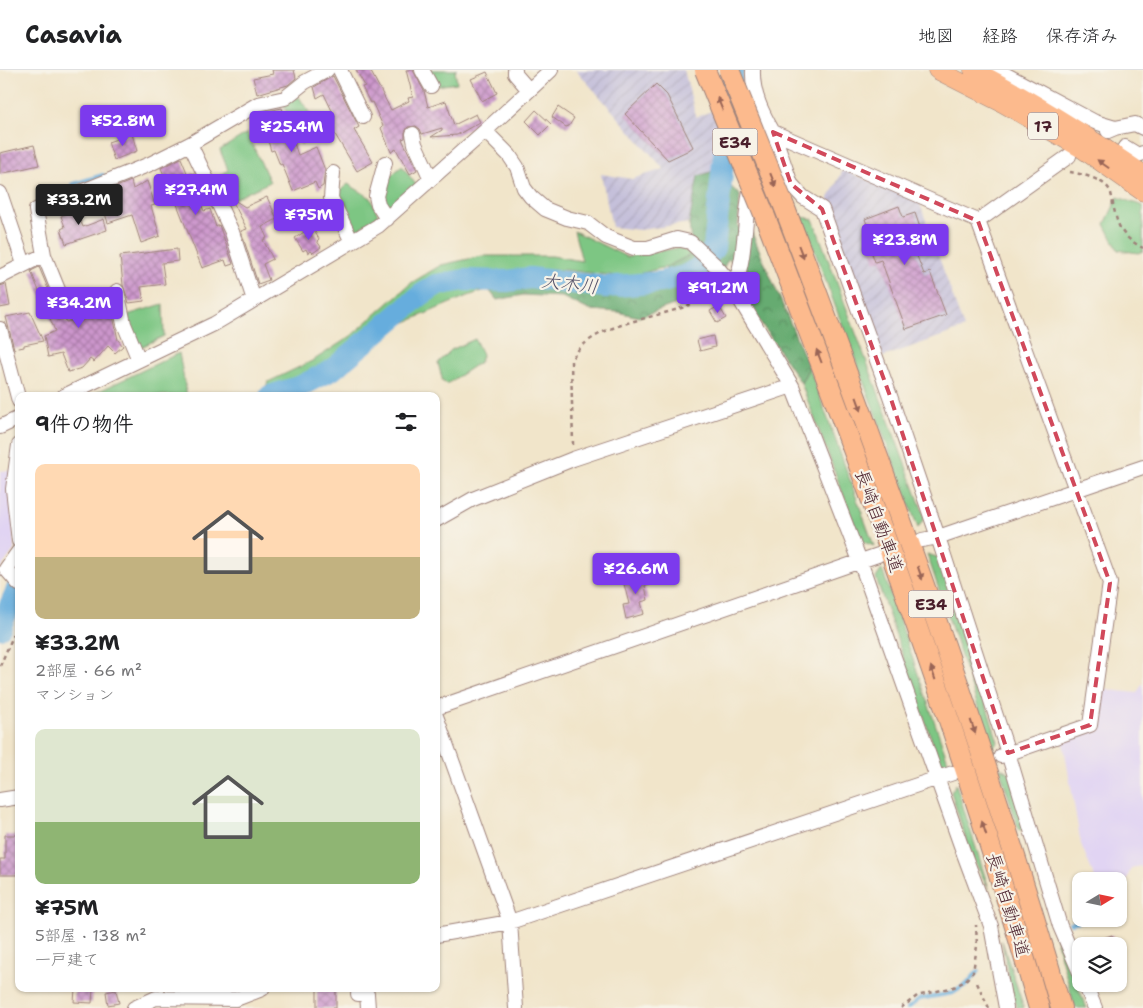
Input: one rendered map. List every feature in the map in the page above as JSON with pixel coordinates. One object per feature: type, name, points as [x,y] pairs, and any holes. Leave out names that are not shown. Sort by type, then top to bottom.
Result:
[{"type":"highway","name":"長崎自動車道","points":[[705,70],[823,366],[892,555],[957,743],[1018,935],[1039,1008]]},
{"type":"highway","name":"長崎自動車道","points":[[729,70],[784,206],[902,521],[973,724],[1038,928],[1061,1008]]},
{"type":"main road","name":"17","points":[[937,70],[1004,104],[1082,149],[1143,192]]},
{"type":"main road","name":"17","points":[[973,70],[1018,93],[1084,133],[1143,174]]},
{"type":"street","points":[[72,312],[65,307],[44,255],[36,210],[150,164],[190,144],[258,104],[285,98],[305,82],[327,70]]},
{"type":"street","points":[[340,70],[363,117]]},
{"type":"street","points":[[422,70],[431,86]]},
{"type":"street","points":[[515,70],[515,74],[529,90]]},
{"type":"street","points":[[72,392],[214,324],[378,226],[551,70]]},
{"type":"street","points":[[753,70],[752,84],[764,117],[773,132],[791,184],[803,197],[822,209],[890,396],[938,537],[1004,755],[1060,926],[1072,955]]},
{"type":"street","points":[[997,70],[1109,131],[1135,124],[1143,128]]},
{"type":"street","points":[[485,131],[509,155],[517,167],[524,188],[545,209],[566,218],[588,223],[606,237],[634,248],[648,248],[677,239],[690,242],[728,280],[792,386],[860,561],[991,926],[1006,1008]]},
{"type":"street","points":[[773,132],[978,221],[1110,583],[1090,725],[1004,755]]},
{"type":"street","points":[[728,280],[736,277],[741,266],[748,199],[758,161],[773,132]]},
{"type":"street","points":[[413,134],[415,144],[431,179]]},
{"type":"street","points":[[190,144],[232,232],[254,300]]},
{"type":"street","points":[[1119,157],[1125,147],[1138,155],[1143,153]]},
{"type":"street","points":[[978,221],[1069,156]]},
{"type":"street","points":[[385,163],[376,196],[378,204],[387,219]]},
{"type":"street","points":[[333,173],[331,198],[352,242]]},
{"type":"street","points":[[0,193],[24,264]]},
{"type":"street","points":[[0,277],[44,255]]},
{"type":"street","points":[[117,291],[124,324],[139,360]]},
{"type":"street","points":[[0,329],[2,347],[17,392]]},
{"type":"street","points":[[0,384],[13,378]]},
{"type":"street","points":[[440,518],[473,499],[573,459],[792,386]]},
{"type":"street","points":[[0,427],[15,420]]},
{"type":"street","points":[[922,540],[938,537],[1143,467]]},
{"type":"street","points":[[15,478],[13,490],[15,507]]},
{"type":"street","points":[[440,707],[878,555]]},
{"type":"street","points":[[5,574],[15,558]]},
{"type":"street","points":[[440,727],[510,922],[516,1008]]},
{"type":"street","points":[[440,934],[510,922],[953,773]]},
{"type":"street","points":[[0,800],[15,798]]},
{"type":"street","points":[[134,1008],[156,998],[236,999],[254,992]]},
{"type":"street","points":[[1088,992],[1095,1008]]},
{"type":"street","points":[[358,997],[367,994],[368,1008]]},
{"type":"path","points":[[1048,170],[1072,172],[1102,183],[1110,190],[1116,221],[1121,232],[1143,248]]},
{"type":"path","points":[[573,459],[571,361],[576,351],[584,343],[600,334],[683,307],[698,300],[716,290],[728,280]]},
{"type":"path","points":[[0,666],[15,631]]},
{"type":"path","points":[[901,1008],[918,996],[954,987],[965,981],[973,972],[977,946],[976,922]]},
{"type":"path","points":[[977,983],[989,1008]]},
{"type":"highlighted area","points":[[773,132],[978,221],[1110,583],[1090,725],[1008,753],[890,396],[822,209],[791,184]]},
{"type":"shaded area","points":[[576,70],[684,70],[696,117],[717,109],[714,171],[698,176],[689,223],[640,230],[612,227],[601,174],[632,179],[664,169]]},
{"type":"shaded area","points":[[843,170],[919,201],[964,328],[883,357],[825,206]]},
{"type":"shaded area","points":[[11,470],[14,550],[0,569],[0,471]]},
{"type":"shaded area","points":[[1143,683],[1143,869],[1140,866],[1131,868],[1128,876],[1128,872],[1092,872],[1081,844],[1063,742],[1094,730],[1100,689],[1137,693]]},
{"type":"green space","points":[[426,70],[457,70],[455,71],[457,83],[436,86]]},
{"type":"green space","points":[[299,97],[324,135],[301,144],[283,104]]},
{"type":"green space","points":[[247,133],[270,182],[223,204],[212,181],[228,170],[220,150]]},
{"type":"green space","points":[[402,166],[417,186],[387,209],[382,197],[387,179]]},
{"type":"green space","points":[[714,171],[740,195],[738,227],[752,233],[809,367],[801,383],[742,295],[747,268],[728,259],[714,287],[682,302],[639,317],[618,312],[589,310],[562,297],[523,295],[497,300],[488,289],[534,282],[605,294],[661,287],[666,267],[692,254],[689,223],[698,176]]},
{"type":"green space","points":[[348,184],[371,198],[378,215],[353,233],[335,195]]},
{"type":"green space","points":[[1118,197],[1143,206],[1143,251],[1138,253],[1118,250],[1105,224]]},
{"type":"green space","points":[[802,217],[813,219],[925,517],[918,528]]},
{"type":"green space","points":[[574,231],[627,257],[678,248],[692,254],[666,267],[626,277],[565,270],[477,271],[437,280],[419,290],[327,367],[287,387],[263,392],[268,382],[314,360],[351,336],[411,283],[441,265],[482,256],[552,256],[582,261]]},
{"type":"green space","points":[[506,285],[463,298],[396,326],[416,307],[443,292]]},
{"type":"green space","points":[[163,304],[164,336],[139,348],[127,315]]},
{"type":"green space","points":[[475,339],[482,355],[480,362],[447,384],[443,382],[438,363],[451,350]]},
{"type":"green space","points":[[179,353],[186,392],[97,392]]},
{"type":"green space","points":[[809,367],[874,546],[861,541],[801,383]]},
{"type":"green space","points":[[927,554],[940,558],[998,742],[992,749]]},
{"type":"green space","points":[[882,569],[949,764],[939,761],[876,578]]},
{"type":"green space","points":[[999,767],[1010,773],[1026,829],[1019,830]]},
{"type":"green space","points":[[956,784],[989,889],[971,855],[951,792]]},
{"type":"green space","points":[[1054,932],[1072,973],[1072,992],[1080,992],[1087,1008],[1075,1008]]},
{"type":"green space","points":[[1002,941],[1024,1008],[1017,1008],[1010,986]]},
{"type":"building","points":[[272,70],[294,70],[296,78],[288,85],[257,94],[253,78],[273,74]]},
{"type":"building","points":[[356,70],[370,70],[391,110],[409,101],[408,98],[413,97],[406,70],[413,70],[424,91],[428,107],[446,101],[454,125],[476,114],[480,122],[457,135],[431,137],[442,130],[442,128],[422,134],[416,126],[408,127],[405,132],[405,138],[402,139],[417,170],[410,174],[396,149],[391,152],[381,128],[383,126],[372,102],[370,103],[362,87],[365,86]]},
{"type":"building","points":[[487,72],[497,93],[482,101],[471,79]]},
{"type":"building","points":[[333,76],[359,127],[354,130],[373,162],[357,171],[327,121],[335,117],[324,94],[317,98],[314,87]]},
{"type":"building","points":[[656,84],[667,95],[693,147],[668,160],[625,114]]},
{"type":"building","points":[[558,107],[574,118],[569,126],[566,127],[552,117]]},
{"type":"building","points":[[282,108],[298,155],[316,147],[325,170],[323,186],[318,189],[315,182],[293,191],[282,164],[280,165],[274,150],[271,151],[260,113]]},
{"type":"building","points":[[536,110],[551,124],[540,135],[526,121]]},
{"type":"building","points":[[132,134],[137,151],[114,160],[108,142]]},
{"type":"building","points":[[34,145],[39,165],[0,174],[0,153]]},
{"type":"building","points":[[181,158],[188,175],[194,173],[201,188],[195,190],[204,211],[210,209],[216,227],[219,225],[233,264],[227,266],[225,260],[202,268],[161,168]]},
{"type":"building","points":[[131,181],[133,189],[147,181],[155,205],[151,206],[160,236],[141,243],[132,215],[108,223],[99,194]]},
{"type":"building","points":[[267,197],[277,219],[262,227],[267,238],[263,240],[273,259],[263,264],[269,280],[258,284],[241,231],[247,229],[231,198],[245,207]]},
{"type":"building","points":[[74,204],[83,227],[104,219],[107,230],[66,244],[61,229],[65,227],[61,216],[65,214],[63,208]]},
{"type":"building","points":[[899,206],[903,217],[915,213],[925,242],[913,246],[924,274],[930,272],[946,315],[906,329],[881,260],[875,262],[868,242],[873,240],[865,219]]},
{"type":"building","points":[[312,227],[321,247],[313,253],[311,251],[308,253],[306,249],[303,251],[295,238]]},
{"type":"building","points":[[177,249],[178,261],[162,263],[165,284],[141,287],[144,301],[129,303],[123,285],[120,256]]},
{"type":"building","points":[[39,267],[57,310],[65,317],[66,322],[86,319],[80,301],[108,291],[118,340],[123,346],[115,353],[108,346],[94,362],[90,359],[82,368],[68,372],[61,354],[48,357],[44,336],[55,331],[31,271]]},
{"type":"building","points":[[6,284],[10,306],[0,308],[0,286]]},
{"type":"building","points":[[719,306],[726,318],[717,323],[710,311]]},
{"type":"building","points":[[30,312],[43,341],[14,349],[6,317]]},
{"type":"building","points":[[713,336],[715,347],[700,351],[697,340]]},
{"type":"building","points":[[647,574],[650,585],[645,586],[648,600],[641,602],[644,614],[626,619],[623,605],[629,604],[623,580]]},
{"type":"building","points":[[5,835],[15,835],[15,875],[0,875],[0,859],[5,859]]},
{"type":"building","points":[[75,992],[93,992],[92,1003],[74,1002]]},
{"type":"building","points":[[106,992],[116,992],[119,1003],[108,1005]]},
{"type":"building","points":[[317,992],[336,992],[336,1008],[317,1008]]},
{"type":"waterway","name":"大木川","points":[[282,392],[301,386],[332,370],[421,295],[436,285],[464,280],[507,281],[530,278],[606,287],[661,282],[685,276],[700,267],[714,248],[733,70]]},
{"type":"waterway","points":[[73,184],[103,175]]},
{"type":"waterway","name":"大木川","points":[[0,628],[15,594]]},
{"type":"waterway","points":[[908,1008],[920,999],[953,993],[967,984],[978,971]]}]
